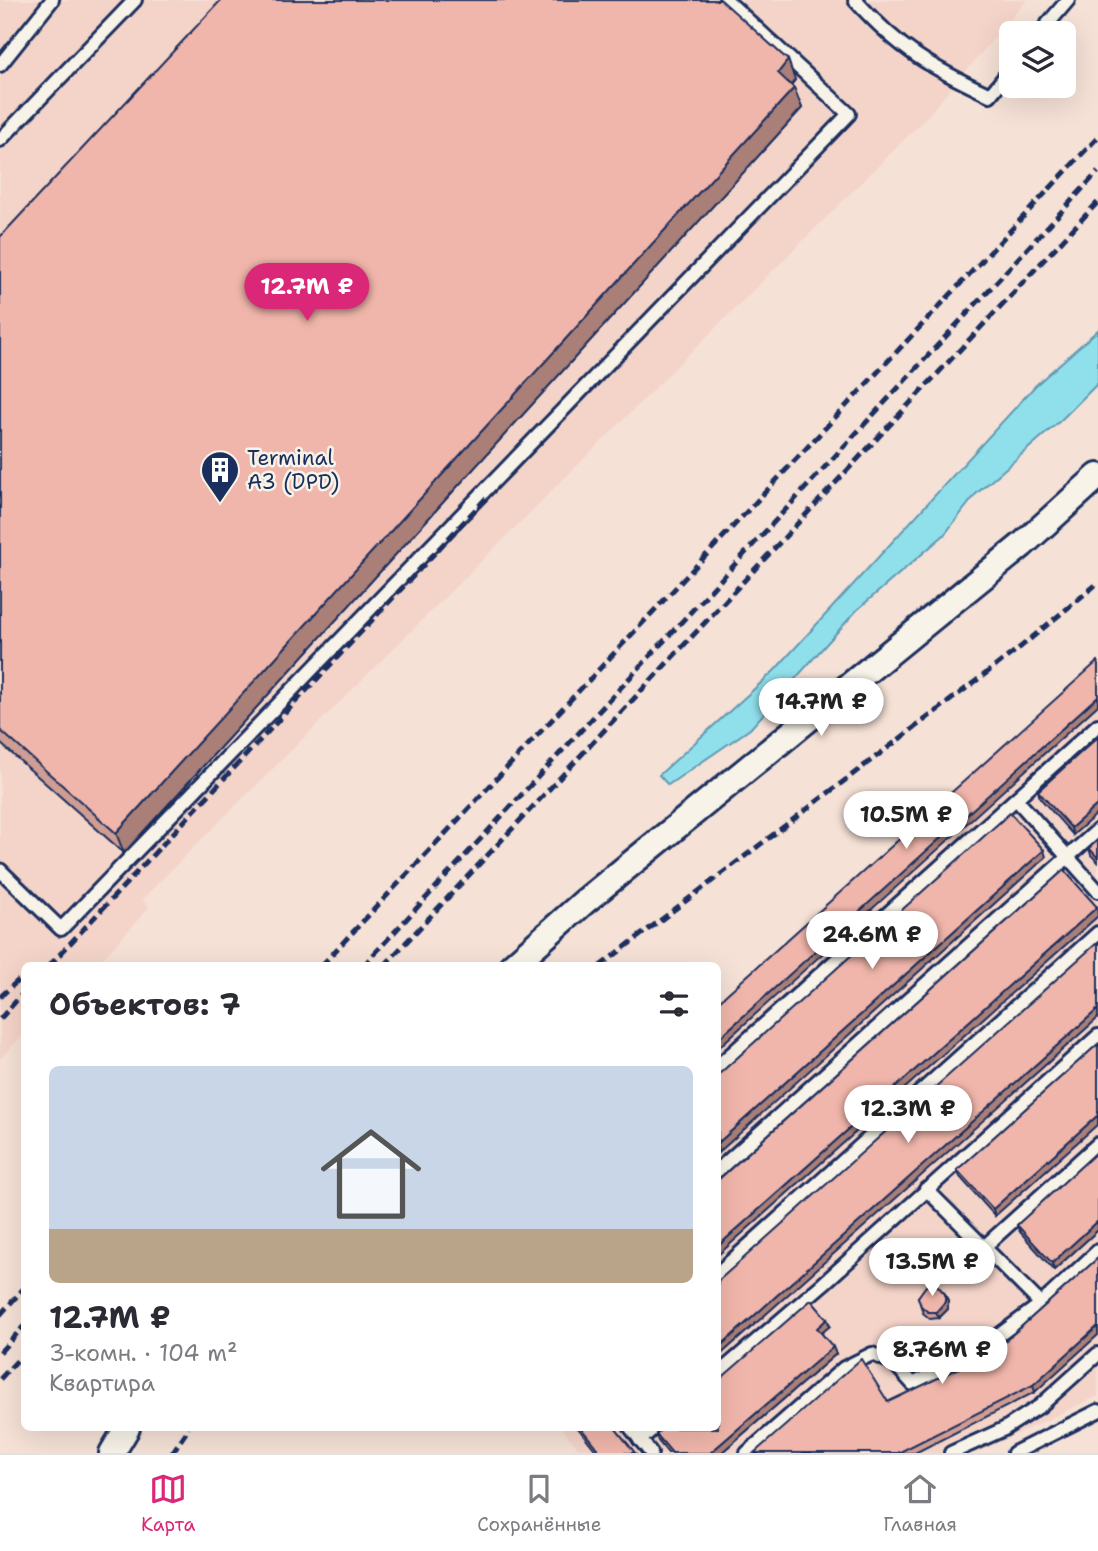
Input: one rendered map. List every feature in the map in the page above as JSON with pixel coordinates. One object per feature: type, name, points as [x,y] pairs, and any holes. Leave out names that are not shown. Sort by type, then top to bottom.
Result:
[{"type":"street","points":[[516,962],[584,902],[1022,545],[1098,476]]},
{"type":"street","points":[[113,1453],[126,1431]]},
{"type":"lane","points":[[0,65],[52,0]]},
{"type":"lane","points":[[0,141],[135,0]]},
{"type":"lane","points":[[0,870],[61,929],[849,114],[726,0]]},
{"type":"lane","points":[[855,0],[885,33],[931,68],[990,95],[999,84]]},
{"type":"lane","points":[[1051,21],[1069,0]]},
{"type":"lane","points":[[721,1063],[1098,725]]},
{"type":"lane","points":[[1016,799],[1098,891]]},
{"type":"lane","points":[[721,1167],[1098,830]]},
{"type":"lane","points":[[721,1270],[1098,933]]},
{"type":"lane","points":[[721,1371],[824,1283],[1098,1036]]},
{"type":"lane","points":[[984,1247],[1098,1144]]},
{"type":"lane","points":[[926,1189],[1041,1304]]},
{"type":"lane","points":[[747,1453],[844,1368],[872,1354],[894,1363],[914,1384],[983,1347],[1041,1304],[1098,1251]]},
{"type":"lane","points":[[951,1453],[1004,1429],[1040,1406],[1098,1354]]},
{"type":"lane","points":[[1014,1453],[1098,1411]]},
{"type":"lane","points":[[633,1431],[651,1453]]},
{"type":"lane","points":[[640,1440],[650,1431]]},
{"type":"shaded area","name":"Terminal A3 (DPD)","points":[[0,0],[1027,0],[1009,21],[999,21],[999,33],[922,122],[142,899],[149,908],[100,962],[21,962],[21,1037],[0,1059]]},
{"type":"shaded area","points":[[1098,661],[1098,1396],[976,1453],[582,1453],[564,1431],[721,1431],[721,998]]},
{"type":"water","points":[[1098,330],[1098,383],[1061,420],[976,494],[944,535],[857,610],[750,729],[668,785],[659,775],[774,671],[1036,385]]},
{"type":"building","name":"Terminal A3 (DPD)","points":[[221,0],[721,0],[788,60],[778,73],[794,88],[116,833],[0,730],[0,237]]},
{"type":"building","points":[[1098,661],[1098,696],[721,1036],[721,999]]},
{"type":"building","points":[[1098,737],[1098,804],[1071,828],[1038,791]]},
{"type":"building","points":[[1010,813],[1044,850],[721,1140],[721,1072]]},
{"type":"building","points":[[1098,840],[1098,858],[1089,848]]},
{"type":"building","points":[[1064,870],[1097,907],[721,1243],[721,1177]]},
{"type":"building","points":[[1098,942],[1098,1009],[721,1345],[721,1278]]},
{"type":"building","points":[[1098,1044],[1098,1115],[993,1209],[957,1170]]},
{"type":"building","points":[[1098,1151],[1098,1221],[1052,1263],[1017,1225]]},
{"type":"building","points":[[1098,1258],[1098,1326],[1033,1385],[898,1453],[754,1453],[861,1359],[888,1402],[993,1352]]},
{"type":"building","points":[[937,1285],[945,1294],[945,1302],[936,1312],[928,1312],[921,1306],[918,1297],[926,1286]]},
{"type":"building","points":[[811,1300],[827,1319],[817,1328],[833,1347],[710,1453],[672,1453],[656,1434],[660,1431],[721,1431],[721,1378]]},
{"type":"building","points":[[583,1431],[617,1431],[635,1453],[601,1453]]},
{"type":"railway","points":[[325,962],[1098,137]]},
{"type":"railway","points":[[367,962],[1098,172]]},
{"type":"railway","points":[[388,962],[1098,202]]},
{"type":"railway","points":[[53,962],[488,496]]},
{"type":"railway","points":[[605,962],[1018,649],[1098,583]]},
{"type":"railway","points":[[0,997],[21,978]]},
{"type":"railway","points":[[0,1019],[21,995]]},
{"type":"railway","points":[[0,1315],[21,1291]]},
{"type":"railway","points":[[0,1352],[21,1329]]},
{"type":"railway","points":[[0,1379],[21,1356]]},
{"type":"railway","points":[[172,1453],[187,1431]]},
{"type":"place","name":"Terminal A3 (DPD)","points":[[220,504]]}]
